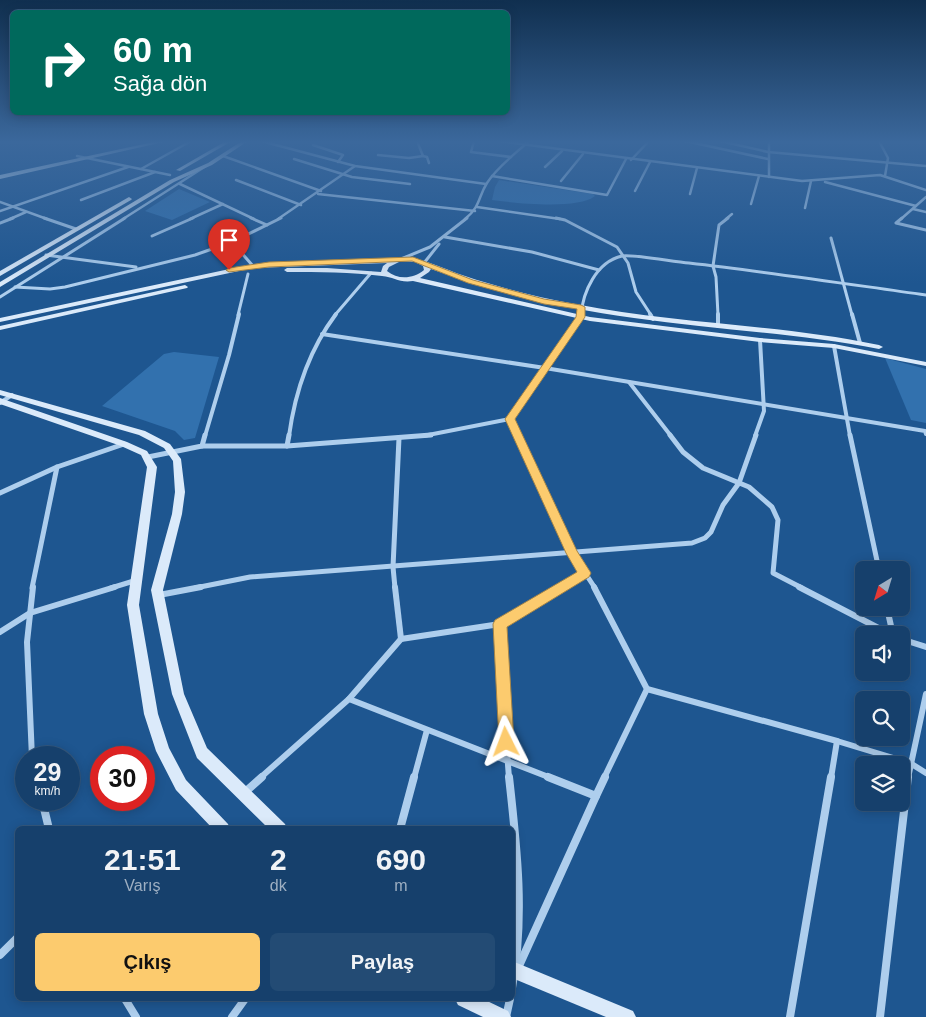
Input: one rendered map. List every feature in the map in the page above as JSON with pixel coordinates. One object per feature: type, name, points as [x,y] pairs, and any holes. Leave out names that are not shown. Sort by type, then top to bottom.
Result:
[{"type":"street","points":[[0,211],[66,188]]},
{"type":"street","points":[[81,200],[112,188]]},
{"type":"street","points":[[0,274],[76,229],[152,188]]},
{"type":"street","points":[[0,285],[154,188]]},
{"type":"street","points":[[0,297],[173,188]]},
{"type":"street","points":[[190,188],[267,225]]},
{"type":"street","points":[[258,188],[301,205]]},
{"type":"street","points":[[314,188],[321,191]]},
{"type":"street","points":[[15,287],[50,289],[65,287],[139,267],[195,255],[232,242],[267,225],[325,188]]},
{"type":"street","points":[[386,274],[384,268],[397,260],[430,248],[445,237],[476,209],[484,188]]},
{"type":"street","points":[[567,188],[606,195],[610,188]]},
{"type":"street","points":[[690,194],[691,188]]},
{"type":"street","points":[[750,204],[755,188]]},
{"type":"street","points":[[805,208],[809,188]]},
{"type":"street","points":[[847,188],[915,207],[926,212]]},
{"type":"street","points":[[318,194],[550,216],[565,220],[617,248],[628,264],[636,292],[653,319]]},
{"type":"street","points":[[926,197],[896,223],[926,230]]},
{"type":"street","points":[[0,202],[76,229]]},
{"type":"street","points":[[152,236],[223,204]]},
{"type":"street","points":[[0,223],[26,212]]},
{"type":"street","points":[[718,326],[714,266],[719,225],[732,214]]},
{"type":"street","points":[[425,264],[445,237]]},
{"type":"street","points":[[445,237],[532,252],[599,270]]},
{"type":"street","points":[[831,238],[860,343]]},
{"type":"street","points":[[232,242],[254,266]]},
{"type":"street","points":[[46,255],[139,267]]},
{"type":"street","points":[[148,457],[202,446],[287,446],[425,436],[510,419],[580,317],[581,307],[599,270],[610,261],[623,256],[714,266],[926,295]]},
{"type":"street","points":[[0,320],[254,266],[413,259],[480,284],[544,301],[653,319],[860,343],[926,358]]},
{"type":"street","points":[[414,279],[425,274],[427,271],[425,264]]},
{"type":"street","points":[[0,328],[248,274],[299,270],[386,274],[401,280],[414,279],[580,317],[760,340],[834,346],[926,364]]},
{"type":"street","points":[[287,446],[293,407],[316,344],[329,322],[371,273]]},
{"type":"street","points":[[202,446],[229,355],[248,274]]},
{"type":"street","points":[[322,334],[764,404],[925,431],[926,434]]},
{"type":"street","points":[[159,595],[250,577],[692,543],[705,538],[711,532],[723,506],[739,483],[764,411],[760,340]]},
{"type":"street","points":[[834,346],[847,419],[877,561]]},
{"type":"street","points":[[628,382],[682,452],[702,468],[749,487],[772,507],[778,520],[773,573],[875,626]]},
{"type":"street","points":[[3,399],[124,444],[144,453],[148,457],[152,466],[133,605],[154,724],[164,751],[181,785],[220,826]]},
{"type":"street","points":[[3,399],[142,433],[159,440],[172,451],[178,461],[180,492],[177,514],[158,584],[178,694],[202,754],[277,826]]},
{"type":"street","points":[[510,419],[572,553],[599,594],[647,689],[887,756]]},
{"type":"street","points":[[399,438],[393,567],[401,639]]},
{"type":"street","points":[[0,493],[57,467],[124,444]]},
{"type":"street","points":[[31,746],[27,642],[33,582],[57,467]]},
{"type":"street","points":[[244,793],[349,699],[401,639],[500,624],[585,573]]},
{"type":"street","points":[[0,632],[30,613],[137,580]]},
{"type":"street","points":[[500,624],[507,762],[514,826]]},
{"type":"street","points":[[910,641],[926,647]]},
{"type":"street","points":[[515,968],[647,689]]},
{"type":"street","points":[[926,694],[910,763],[926,773]]},
{"type":"street","points":[[349,699],[596,796]]},
{"type":"street","points":[[401,826],[427,730]]},
{"type":"street","points":[[790,1017],[837,741]]},
{"type":"street","points":[[45,811],[48,826]]},
{"type":"street","points":[[880,1017],[904,811]]},
{"type":"street","points":[[515,839],[520,887],[515,956]]},
{"type":"street","points":[[0,955],[15,940]]},
{"type":"street","points":[[515,970],[626,1017]]},
{"type":"street","points":[[127,1001],[136,1017]]},
{"type":"street","points":[[232,1017],[244,1001]]},
{"type":"street","points":[[468,1001],[502,1017]]},
{"type":"street","points":[[506,1017],[510,1001]]},
{"type":"shaded area","points":[[495,188],[556,188],[593,194],[595,196],[575,203],[561,204],[530,204],[492,200]]},
{"type":"shaded area","points":[[179,189],[210,202],[172,220],[145,211]]},
{"type":"shaded area","points":[[174,352],[219,357],[195,438],[184,440],[175,431],[102,406],[164,354]]},
{"type":"shaded area","points":[[885,358],[926,369],[926,423],[911,420]]},
{"type":"route","points":[[229,270],[269,264],[413,259],[470,282],[544,301],[581,307],[580,317],[510,419],[572,553],[585,573],[500,624],[506,742]]}]
